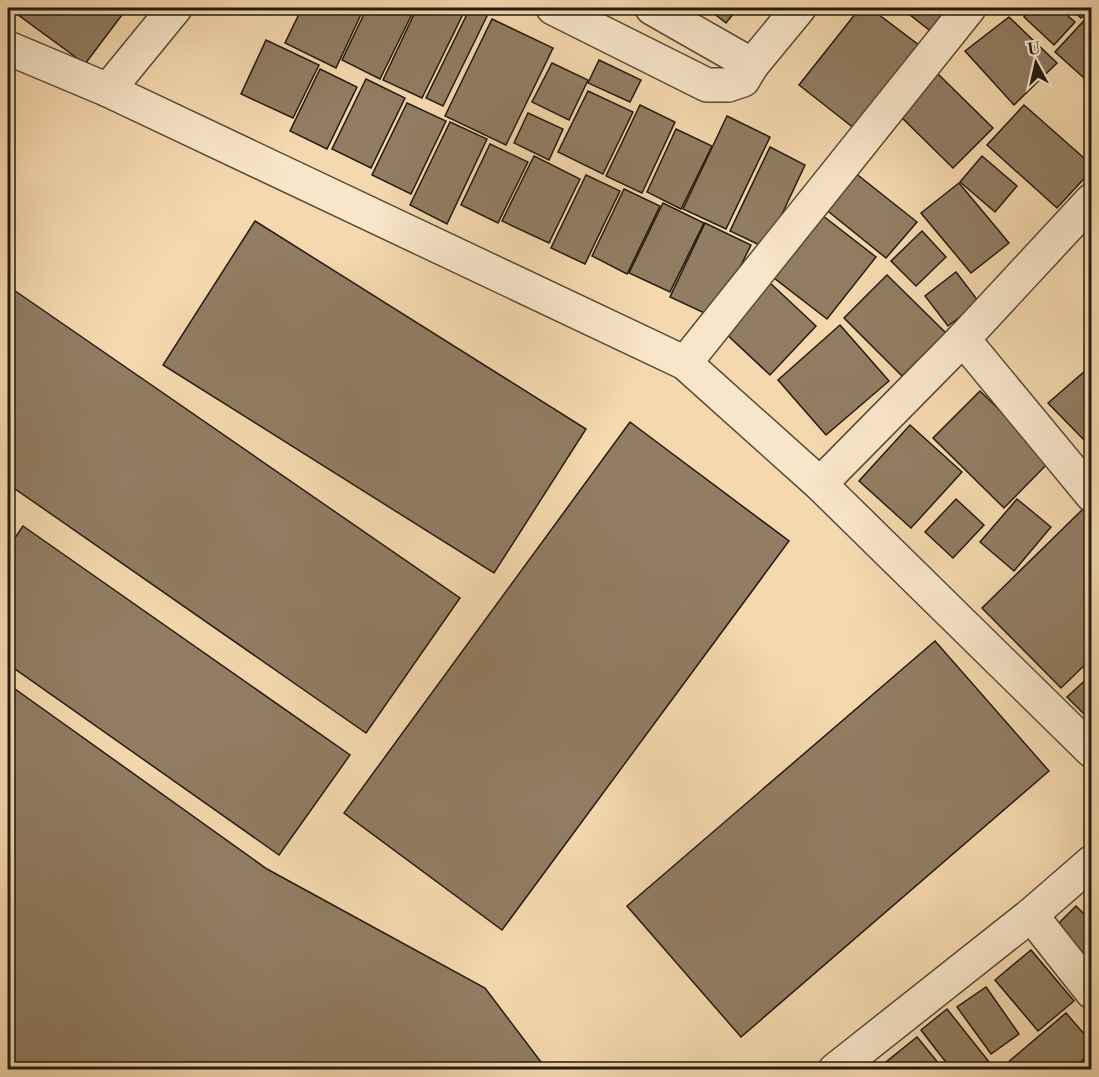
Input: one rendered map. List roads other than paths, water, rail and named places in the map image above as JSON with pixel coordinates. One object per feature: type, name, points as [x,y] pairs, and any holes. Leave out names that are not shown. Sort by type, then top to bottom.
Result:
[{"type":"street","points":[[108,90],[175,8]]},
{"type":"street","points":[[553,8],[707,85],[728,85],[743,80],[752,65],[800,8]]},
{"type":"street","points":[[651,8],[752,65]]},
{"type":"street","points":[[685,363],[969,8]]},
{"type":"street","points":[[8,48],[108,90],[685,363],[820,484],[1092,751]]},
{"type":"street","points":[[820,484],[963,339],[1092,200]]},
{"type":"street","points":[[963,339],[1090,492]]},
{"type":"street","points":[[848,1066],[1092,862]]},
{"type":"street","points":[[1031,915],[1092,992]]}]
